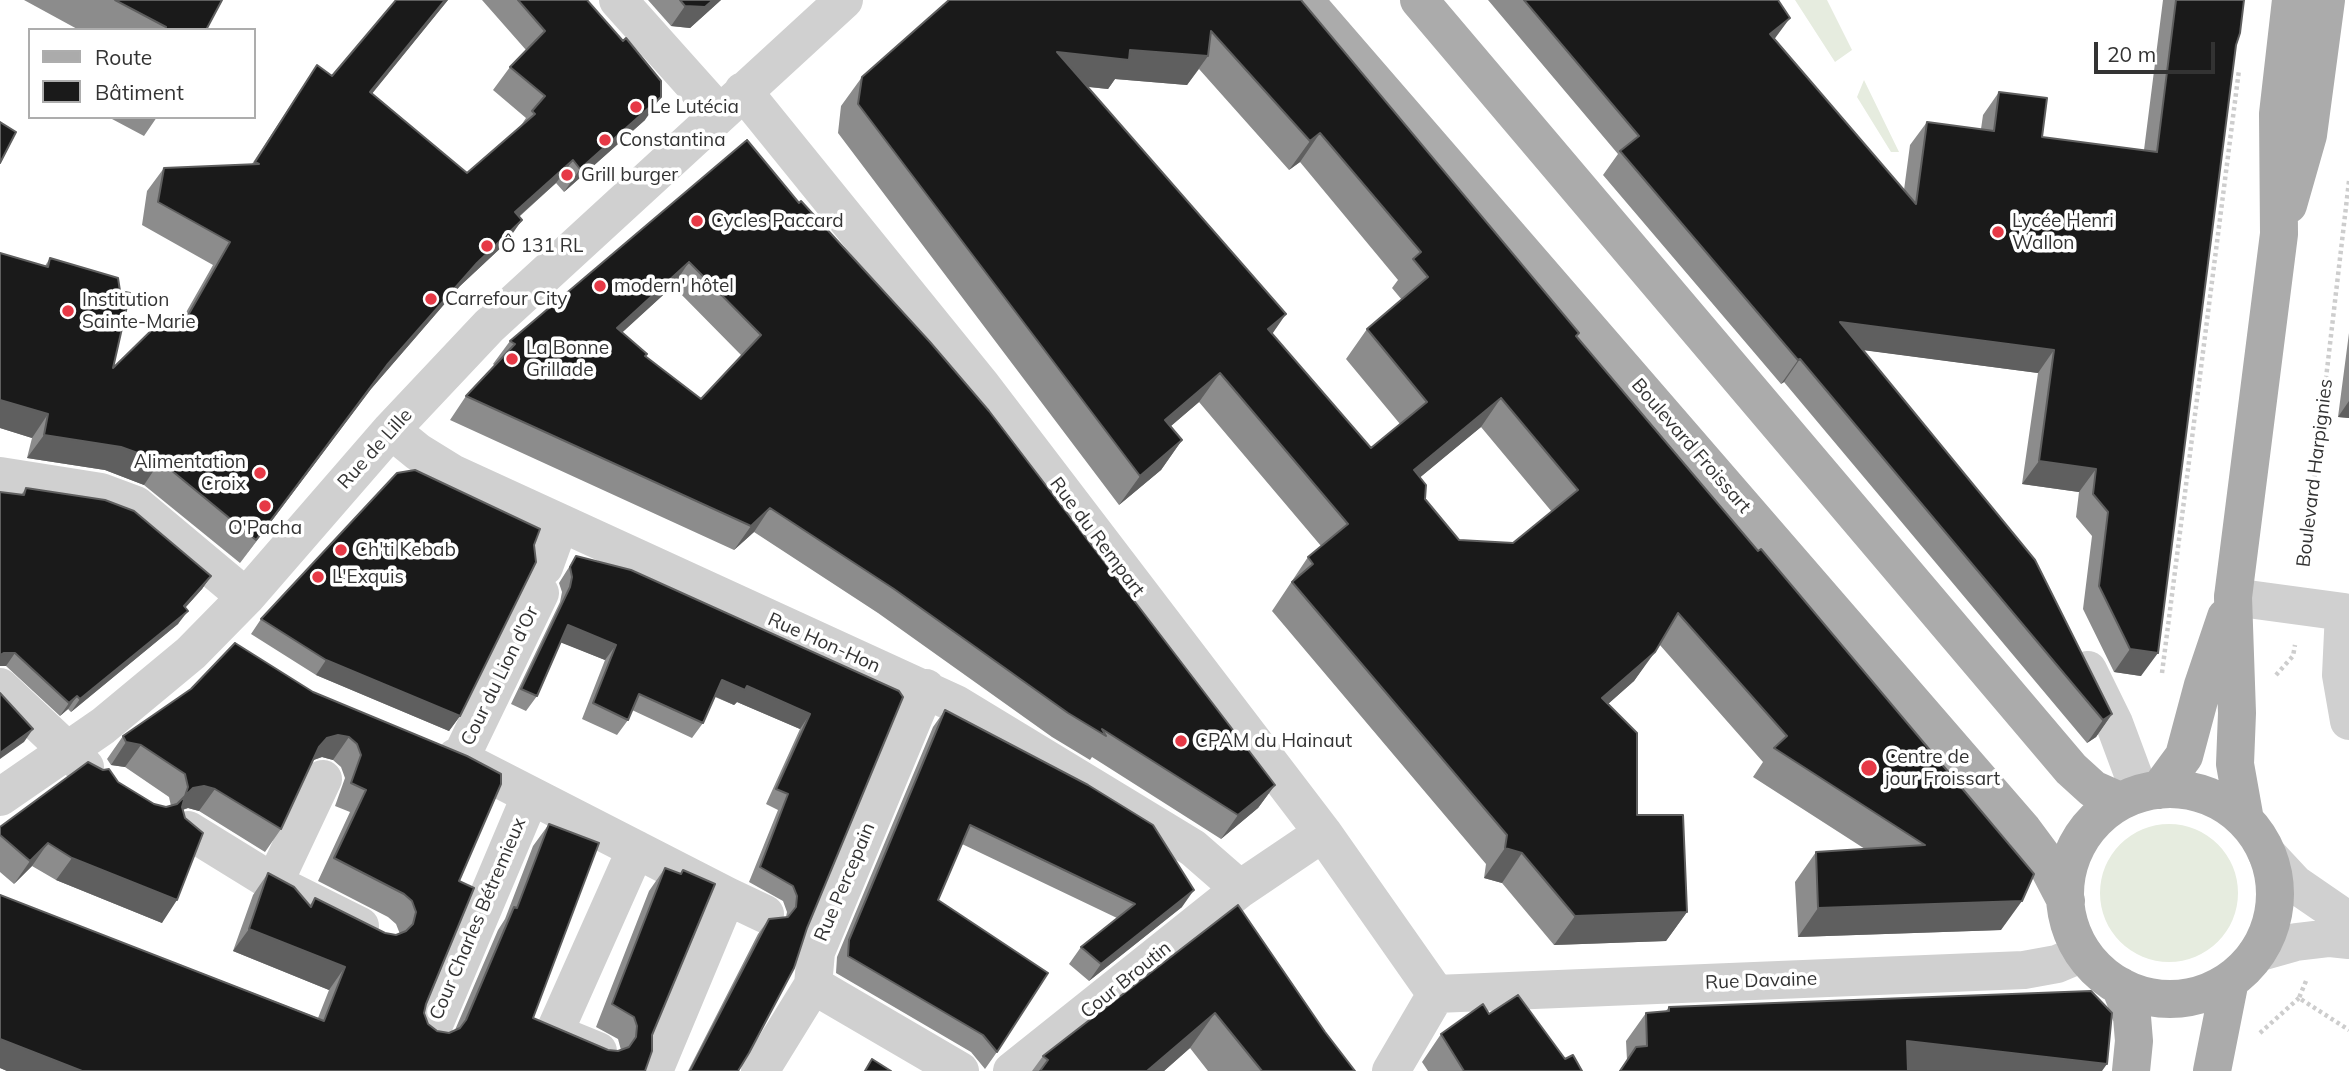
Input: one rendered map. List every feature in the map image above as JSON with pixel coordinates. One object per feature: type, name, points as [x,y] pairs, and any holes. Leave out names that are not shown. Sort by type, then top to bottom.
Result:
[{"type":"main road","name":"Boulevard Froissart","points":[[1304,0],[2023,830],[2043,857],[2066,901]]},
{"type":"main road","points":[[1419,0],[2071,769],[2092,789],[2140,795],[2199,793],[2224,803],[2245,820],[2267,854],[2274,879],[2275,905],[2269,930],[2257,953],[2230,980],[2207,992],[2169,999],[2144,996],[2120,986],[2100,972],[2083,953],[2071,928],[2066,901],[2067,874],[2076,849],[2090,827],[2140,795],[2184,756],[2203,685],[2233,597]]},
{"type":"main road","points":[[2245,820],[2235,764],[2233,597],[2278,234],[2278,114],[2291,0]]},
{"type":"main road","points":[[2278,234],[2308,135],[2326,0]]},
{"type":"main road","points":[[2212,1071],[2230,980]]},
{"type":"main road","points":[[2120,986],[2132,1017],[2132,1071]]},
{"type":"street","name":"Rue du Rempart","points":[[618,0],[731,102],[982,386],[1322,833],[1436,994]]},
{"type":"street","name":"Rue de Lille","points":[[0,797],[78,762],[212,633],[391,430],[512,304],[844,0]]},
{"type":"street","name":"Rue Hon-Hon","points":[[391,430],[443,467],[560,523],[926,688],[1193,848],[1240,889]]},
{"type":"street","points":[[0,476],[101,492],[136,505],[246,597]]},
{"type":"street","name":"Cour du Lion d'Or","points":[[460,759],[542,580],[560,523]]},
{"type":"street","points":[[2233,597],[2344,612],[2341,674],[2349,721]]},
{"type":"street","points":[[212,633],[244,657]]},
{"type":"street","points":[[2074,640],[2114,723],[2140,795]]},
{"type":"street","points":[[0,687],[78,762]]},
{"type":"street","name":"Rue Percepain","points":[[760,1071],[813,985],[815,936],[926,688]]},
{"type":"street","name":"Cour du Lion d'Or","points":[[422,741],[530,797]]},
{"type":"street","points":[[274,883],[323,779]]},
{"type":"street","name":"Cour Charles Bétremieux","points":[[430,1034],[450,966],[530,797],[765,914]]},
{"type":"street","points":[[188,830],[274,883],[378,936]]},
{"type":"street","name":"Cour Broutin","points":[[1012,1071],[1240,889],[1322,833]]},
{"type":"street","points":[[636,849],[554,1033],[630,1062],[727,896]]},
{"type":"street","points":[[2267,854],[2295,884],[2349,921]]},
{"type":"street","points":[[2257,953],[2332,939]]},
{"type":"street","name":"Rue Davaine","points":[[1436,994],[2024,970],[2057,964],[2083,953]]},
{"type":"street","points":[[813,985],[960,1071]]},
{"type":"street","points":[[1399,1067],[1436,994]]},
{"type":"path","points":[[2162,675],[2240,69]]},
{"type":"path","name":"Boulevard Harpignies","points":[[2269,683],[2293,656],[2349,181]]},
{"type":"path","points":[[2258,1045],[2260,1033],[2299,998],[2308,974],[2332,939]]},
{"type":"path","points":[[2299,998],[2349,1030]]},
{"type":"shaded area","points":[[1795,0],[1827,0],[1852,50],[1835,62]]},
{"type":"shaded area","points":[[1864,80],[1899,152],[1891,152],[1857,97]]},
{"type":"shaded area","points":[[2169,824],[2195,829],[2218,844],[2233,867],[2238,893],[2233,919],[2218,942],[2195,957],[2169,962],[2143,957],[2120,942],[2105,919],[2100,893],[2105,867],[2120,844],[2143,829]]},
{"type":"building","points":[[115,0],[222,0],[207,28],[166,27]]},
{"type":"building","points":[[396,0],[445,0],[370,92],[467,173],[535,114],[532,111],[545,96],[510,67],[545,31],[518,0],[587,0],[623,41],[626,38],[661,81],[661,97],[580,169],[573,160],[515,212],[522,220],[477,263],[387,365],[256,540],[160,461],[121,447],[44,435],[48,414],[0,400],[0,253],[48,267],[50,258],[118,278],[120,291],[130,293],[113,368],[159,323],[179,331],[230,242],[158,202],[164,168],[259,164],[255,162],[317,65],[332,76]]},
{"type":"building","points":[[680,0],[713,0],[705,7],[685,6]]},
{"type":"building","points":[[949,0],[1301,0],[1579,333],[1576,336],[1758,551],[1761,549],[2034,874],[2022,901],[1818,908],[1816,852],[1925,845],[1774,748],[1787,736],[1678,613],[1655,652],[1602,698],[1637,733],[1637,815],[1683,815],[1687,912],[1575,916],[1522,853],[1505,848],[1507,835],[1292,582],[1313,564],[1308,557],[1348,524],[1220,373],[1165,420],[1182,440],[1140,476],[858,104],[862,77]],"holes":[[[1211,31],[1310,141],[1320,133],[1421,252],[1413,259],[1428,277],[1367,329],[1427,402],[1371,448],[1268,329],[1286,314],[1057,52],[1129,60],[1130,50],[1208,56]],[[1501,398],[1578,490],[1513,543],[1459,540],[1425,499],[1426,485],[1414,470]]]},
{"type":"building","points":[[1524,0],[1778,0],[1790,18],[1770,34],[1916,204],[1927,122],[1994,131],[1999,92],[2047,98],[2042,137],[2157,152],[2176,0],[2244,0],[2158,653],[2130,649],[2099,586],[2108,512],[2093,494],[2096,469],[2039,461],[2054,350],[1840,322],[2035,560],[2112,714],[2103,720],[1800,359],[1798,360],[1620,151],[1639,136]]},
{"type":"building","points":[[0,122],[16,132],[0,163]]},
{"type":"building","points":[[747,140],[799,203],[801,201],[930,342],[989,411],[1275,785],[1238,815],[1102,729],[1106,736],[1068,713],[894,589],[770,508],[751,526],[466,396],[515,344],[510,341]],"holes":[[[689,262],[761,335],[701,399],[645,356],[647,354],[617,328]]]},
{"type":"building","points":[[415,470],[540,529],[534,545],[536,562],[460,716],[326,660],[261,619],[397,473]]},
{"type":"building","points":[[26,488],[105,500],[134,511],[211,576],[184,606],[188,611],[80,699],[77,696],[69,703],[15,653],[0,655],[0,492],[24,495]]},
{"type":"building","points":[[576,556],[631,570],[899,691],[903,697],[807,928],[794,968],[738,1071],[690,1071],[769,919],[788,917],[796,907],[797,896],[793,886],[760,867],[788,794],[776,789],[810,714],[747,686],[745,690],[722,680],[703,723],[639,694],[628,720],[593,703],[616,645],[568,625],[537,696],[521,689],[570,587],[570,567]]},
{"type":"building","points":[[235,643],[313,692],[467,756],[501,774],[501,784],[459,881],[474,888],[424,1013],[428,1024],[437,1031],[449,1033],[460,1028],[466,1020],[514,907],[517,908],[549,824],[599,843],[533,1018],[608,1050],[618,1051],[629,1047],[636,1037],[634,1017],[612,1004],[665,868],[681,874],[683,870],[715,884],[652,1035],[652,1051],[645,1071],[82,1071],[0,1039],[0,895],[324,1021],[345,967],[249,929],[268,873],[294,887],[311,907],[315,898],[385,933],[396,935],[413,924],[416,912],[412,901],[404,894],[334,858],[366,790],[351,783],[361,755],[357,744],[349,737],[338,735],[327,738],[319,747],[281,829],[215,789],[204,786],[193,788],[185,796],[188,787],[185,774],[141,745],[126,742],[123,736],[191,689]]},
{"type":"building","points":[[0,693],[33,729],[0,753]]},
{"type":"building","points":[[945,710],[1088,785],[1153,825],[1194,890],[1101,964],[1081,947],[1135,904],[970,825],[938,900],[1048,973],[997,1052],[983,1035],[848,956],[849,940]]},
{"type":"building","points":[[88,762],[103,770],[109,769],[118,782],[154,804],[166,807],[177,804],[185,796],[182,807],[185,818],[203,833],[177,900],[72,858],[48,843],[30,861],[0,835],[0,827]]},
{"type":"building","points":[[1238,905],[1355,1071],[1262,1071],[1215,1013],[1147,1071],[1040,1071],[1048,1060],[1043,1056]]},
{"type":"building","points":[[2091,991],[2112,1013],[2107,1064],[1907,1041],[1908,1071],[1620,1071],[1636,1047],[1647,1046],[1646,1013],[1669,1011],[1669,1007]]},
{"type":"building","points":[[1518,995],[1565,1059],[1573,1055],[1582,1071],[1464,1071],[1441,1034],[1483,1004],[1489,1014]]},
{"type":"building","points":[[872,1059],[891,1071],[865,1071]]},
{"type":"place","name":"Le Lutécia","points":[[636,107]]},
{"type":"place","name":"Constantina","points":[[605,140]]},
{"type":"place","name":"Grill burger","points":[[567,175]]},
{"type":"place","name":"Cycles Paccard","points":[[697,221]]},
{"type":"place","name":"Lycée Henri Wallon","points":[[1998,232]]},
{"type":"place","name":"Ô 131 RL","points":[[487,246]]},
{"type":"place","name":"modern' hôtel","points":[[600,286]]},
{"type":"place","name":"Carrefour City","points":[[431,299]]},
{"type":"place","name":"Institution Sainte-Marie","points":[[68,311]]},
{"type":"place","name":"La Bonne Grillade","points":[[512,359]]},
{"type":"place","name":"Alimentation Croix","points":[[260,473]]},
{"type":"place","name":"O'Pacha","points":[[265,506]]},
{"type":"place","name":"Ch'ti Kebab","points":[[341,550]]},
{"type":"place","name":"L'Exquis","points":[[318,577]]},
{"type":"place","name":"CPAM du Hainaut","points":[[1181,741]]},
{"type":"place","name":"Centre de jour Froissart","points":[[1869,768]]}]
